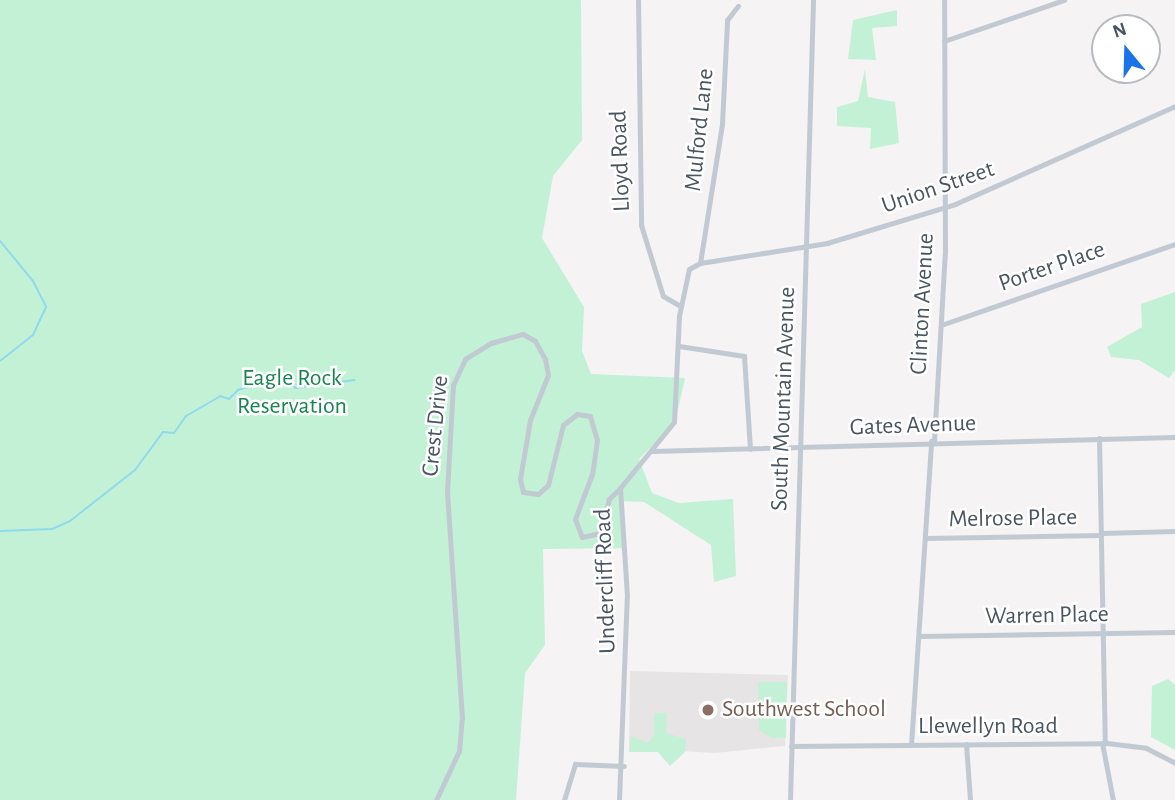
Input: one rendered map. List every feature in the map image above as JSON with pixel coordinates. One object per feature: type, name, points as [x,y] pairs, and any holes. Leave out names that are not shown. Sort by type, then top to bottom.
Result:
[{"type":"street","name":"Lloyd Road","points":[[638,0],[641,225],[663,296],[680,306]]},
{"type":"street","name":"South Mountain Avenue","points":[[790,800],[813,0]]},
{"type":"street","name":"Clinton Avenue","points":[[911,745],[941,325],[945,207],[944,0]]},
{"type":"street","points":[[944,41],[1064,0]]},
{"type":"street","name":"Mulford Lane","points":[[700,263],[722,124],[727,20],[738,6]]},
{"type":"street","name":"Union Street","points":[[700,263],[807,248],[945,207],[1175,106]]},
{"type":"street","name":"Porter Place","points":[[941,325],[1175,244]]},
{"type":"street","name":"Undercliff Road","points":[[619,800],[624,765],[627,596],[620,488],[652,450],[678,410],[680,306],[689,269],[700,263]]},
{"type":"street","name":"Crest Drive","points":[[436,800],[459,751],[462,718],[447,492],[453,385],[465,359],[491,343],[523,334],[535,341],[545,359],[548,375],[530,420],[520,479],[523,492],[538,494],[548,485],[563,425],[577,414],[590,416],[597,440],[592,474],[575,519],[582,537],[601,533],[609,499],[620,488]]},
{"type":"street","points":[[679,346],[744,356],[750,449]]},
{"type":"street","name":"Gates Avenue","points":[[652,450],[1175,437]]},
{"type":"street","points":[[1099,438],[1103,743],[1113,800]]},
{"type":"street","name":"Melrose Place","points":[[926,538],[1175,531]]},
{"type":"street","name":"Warren Place","points":[[919,636],[1175,632]]},
{"type":"street","name":"Llewellyn Road","points":[[792,746],[1103,743],[1146,748],[1175,763]]},
{"type":"street","points":[[966,744],[971,800]]},
{"type":"street","points":[[564,800],[575,764],[624,765]]},
{"type":"shaded area","name":"Southwest School","points":[[630,671],[788,675],[785,746],[715,753],[629,748]]},
{"type":"green space","name":"Eagle Rock Reservation","points":[[0,0],[581,0],[582,140],[553,176],[542,238],[584,307],[582,351],[591,374],[685,378],[675,423],[639,459],[652,493],[679,503],[733,499],[736,576],[714,582],[711,545],[644,502],[621,501],[624,548],[543,549],[545,645],[525,673],[516,800],[0,800]]},
{"type":"green space","points":[[897,10],[897,26],[872,28],[876,60],[848,59],[853,20]]},
{"type":"green space","points":[[865,69],[868,97],[895,102],[899,143],[870,149],[871,128],[837,126],[837,107],[858,101]]},
{"type":"green space","points":[[1175,292],[1175,370],[1169,378],[1139,360],[1111,357],[1107,347],[1142,327],[1141,304]]},
{"type":"green space","points":[[1168,679],[1175,685],[1175,750],[1151,737],[1152,686]]},
{"type":"green space","points":[[758,682],[787,682],[786,738],[772,738],[759,730]]},
{"type":"green space","points":[[654,713],[667,713],[666,733],[686,739],[685,752],[670,766],[658,752],[629,752],[631,736],[648,743],[654,735]]},
{"type":"waterway","points":[[0,241],[33,281],[46,307],[33,335],[0,361]]},
{"type":"waterway","points":[[0,531],[52,529],[70,521],[135,470],[163,432],[174,433],[186,416],[220,396],[229,399],[238,390],[263,382],[285,381],[296,388],[354,380]]},
{"type":"place","name":"Southwest School","points":[[708,710]]}]
